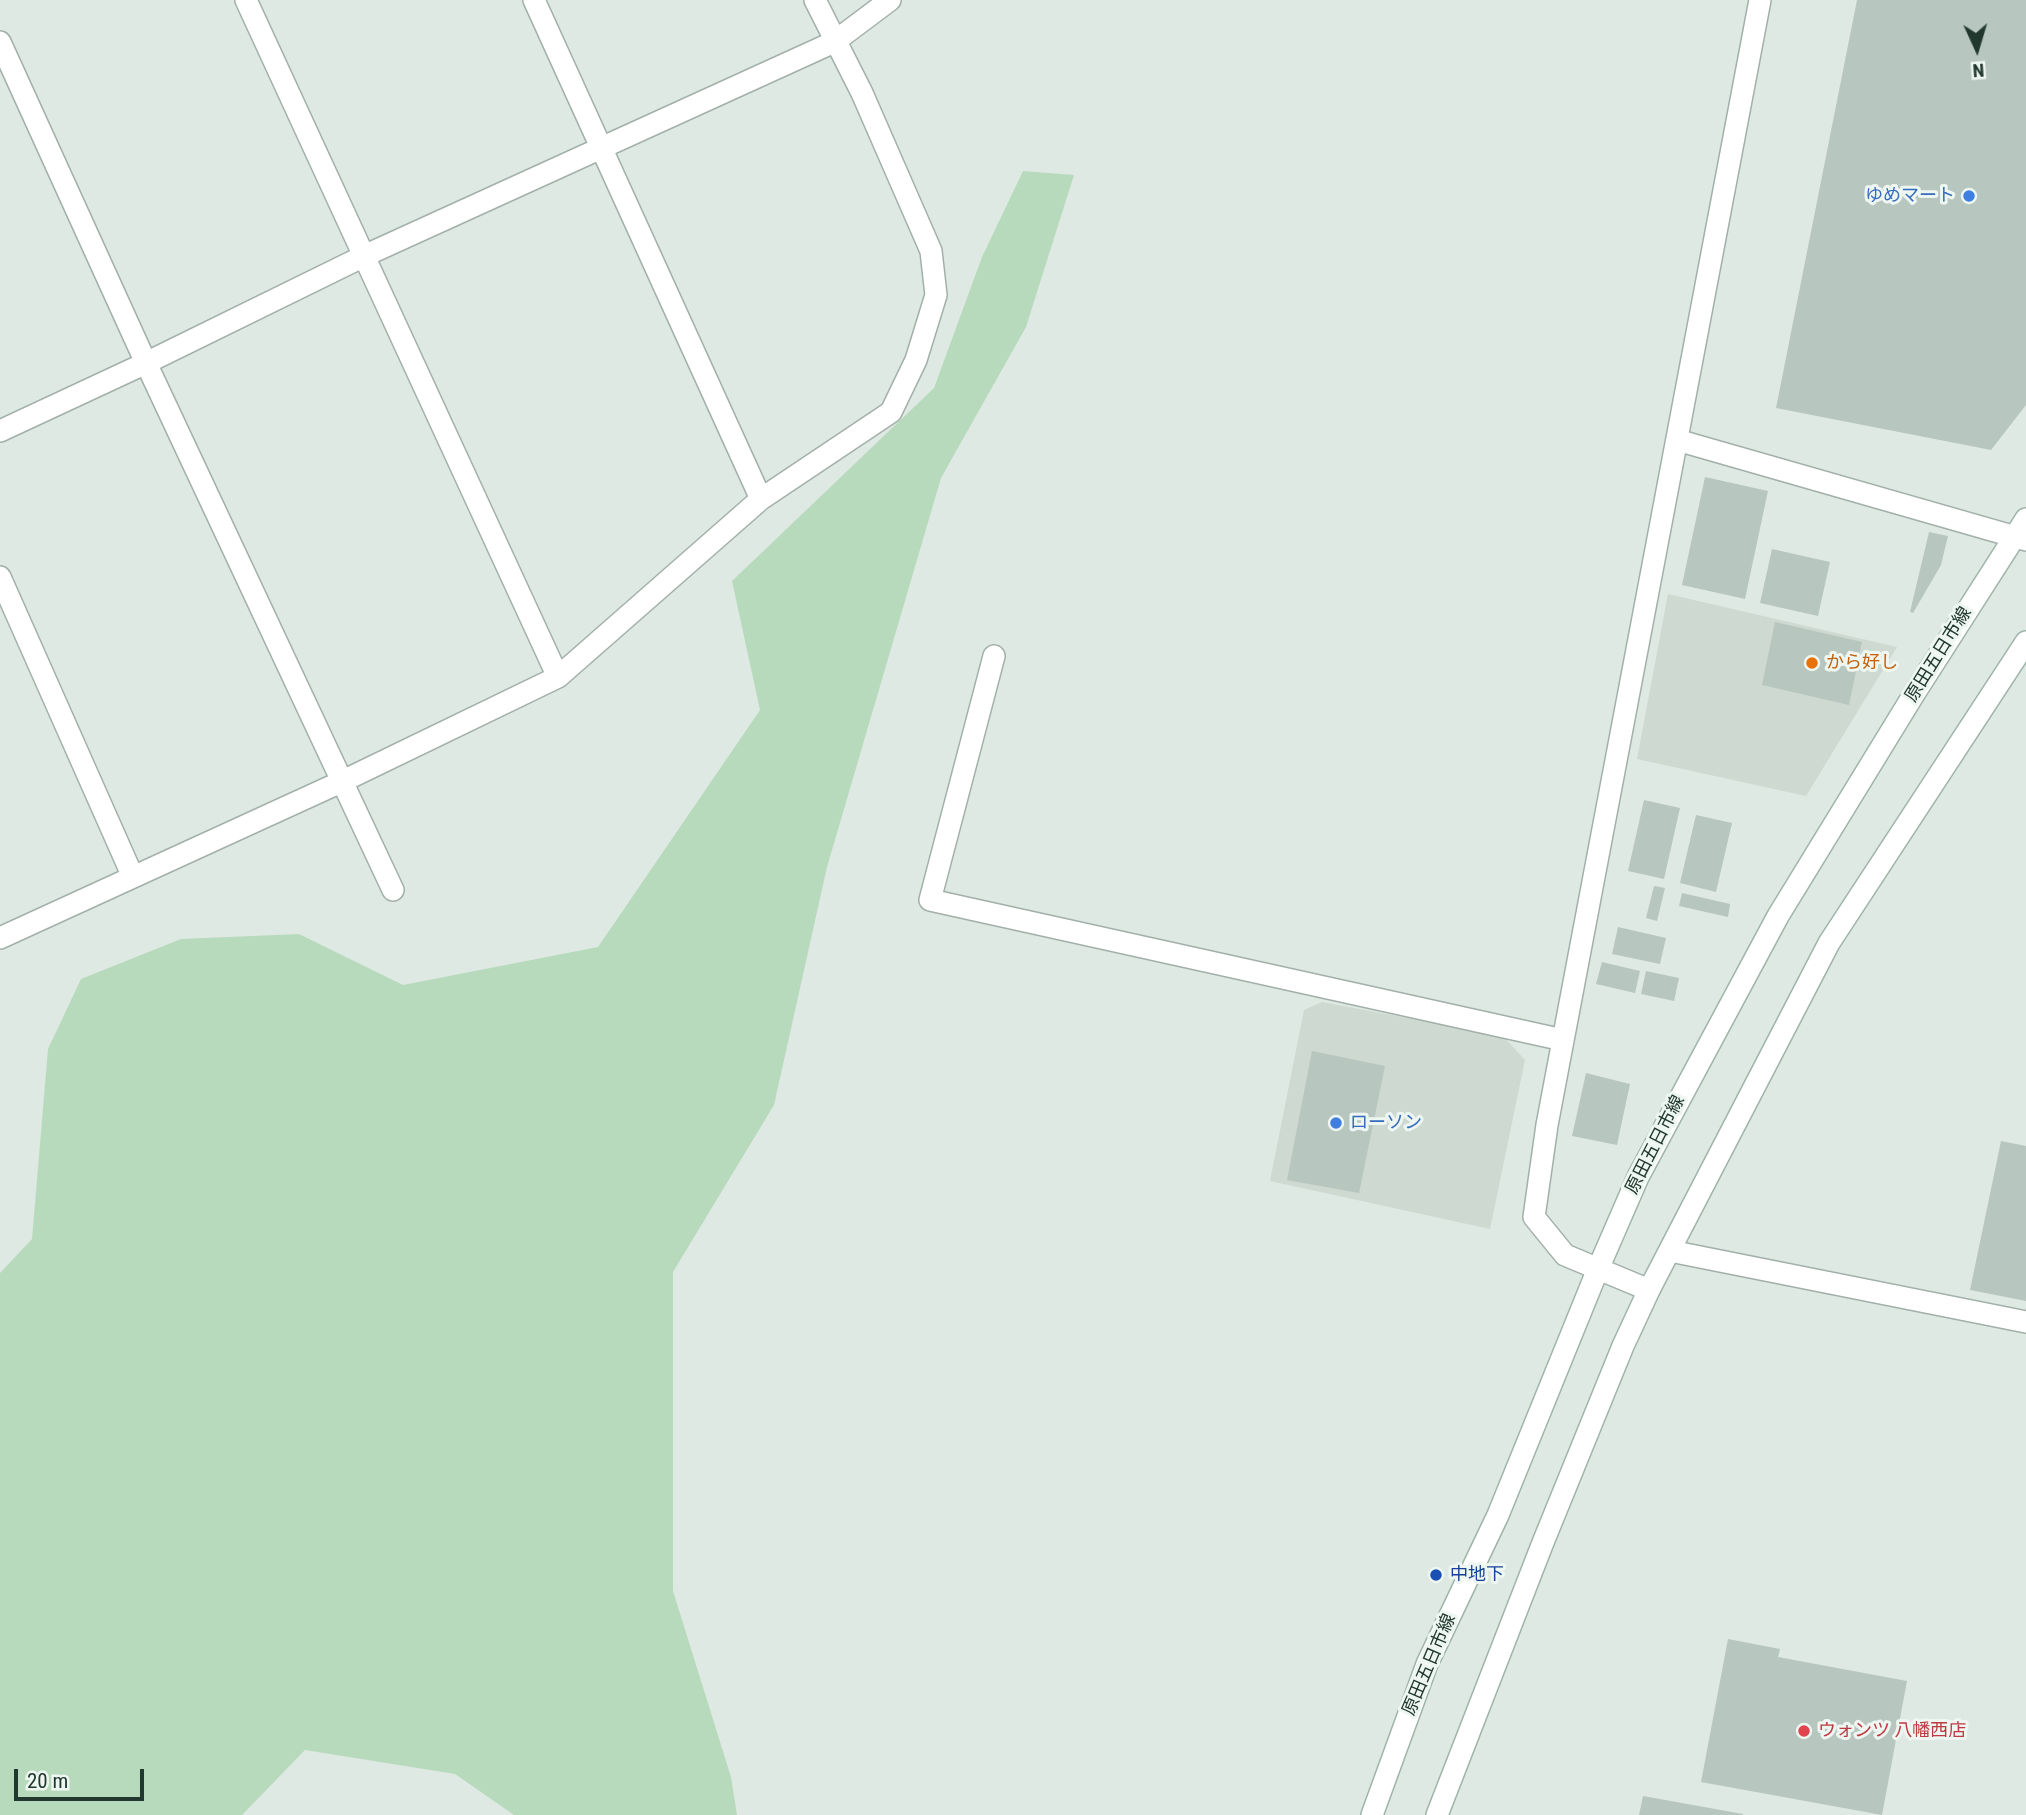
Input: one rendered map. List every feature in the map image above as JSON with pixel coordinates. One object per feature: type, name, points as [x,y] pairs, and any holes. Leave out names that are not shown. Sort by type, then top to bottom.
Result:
[{"type":"street","points":[[246,0],[558,677]]},
{"type":"street","points":[[534,0],[761,499]]},
{"type":"street","points":[[0,938],[342,781],[558,677],[761,499],[891,412],[916,360],[936,295],[931,251],[862,93],[814,0]]},
{"type":"street","points":[[0,431],[365,256],[834,42],[890,0]]},
{"type":"street","points":[[1649,1290],[1565,1255],[1534,1217],[1547,1125],[1760,0]]},
{"type":"street","points":[[0,42],[146,363],[393,890]]},
{"type":"street","points":[[1677,440],[2020,539]]},
{"type":"street","name":"原田五日市線","points":[[1373,1815],[1427,1664],[1498,1515],[1638,1177],[1778,915],[2020,539],[2026,519]]},
{"type":"street","points":[[0,577],[133,877]]},
{"type":"street","points":[[1437,1815],[1547,1532],[1623,1346],[1649,1290],[1829,943],[2026,642]]},
{"type":"street","points":[[994,656],[930,900],[1563,1040]]},
{"type":"street","points":[[1670,1251],[2026,1322]]},
{"type":"shaded area","points":[[1668,594],[1897,647],[1806,796],[1637,759]]},
{"type":"shaded area","points":[[1322,1002],[1503,1036],[1525,1060],[1490,1229],[1270,1181],[1304,1010]]},
{"type":"green space","points":[[1023,171],[1074,175],[1026,327],[941,478],[827,867],[774,1105],[673,1272],[673,1591],[731,1777],[737,1815],[514,1815],[455,1774],[305,1750],[242,1815],[0,1815],[0,1273],[32,1239],[48,1049],[81,979],[181,939],[299,934],[403,985],[598,947],[760,710],[732,581],[934,388],[982,257]]},
{"type":"building","points":[[1857,0],[2026,0],[2026,405],[1991,450],[1776,408]]},
{"type":"building","points":[[1705,477],[1768,491],[1745,599],[1682,585]]},
{"type":"building","points":[[1929,532],[1948,536],[1941,565],[1913,613],[1910,612]]},
{"type":"building","points":[[1772,549],[1830,562],[1818,616],[1760,603]]},
{"type":"building","name":"から好し","points":[[1775,622],[1862,642],[1849,705],[1762,685]]},
{"type":"building","points":[[1644,800],[1680,808],[1664,879],[1628,871]]},
{"type":"building","points":[[1696,815],[1732,823],[1716,892],[1680,883]]},
{"type":"building","points":[[1654,886],[1665,888],[1657,921],[1646,918]]},
{"type":"building","points":[[1682,893],[1730,904],[1728,917],[1679,906]]},
{"type":"building","points":[[1618,927],[1666,938],[1660,964],[1612,954]]},
{"type":"building","points":[[1602,962],[1640,971],[1635,993],[1596,984]]},
{"type":"building","points":[[1646,971],[1679,978],[1674,1001],[1641,994]]},
{"type":"building","name":"ローソン","points":[[1312,1051],[1385,1066],[1359,1193],[1287,1180]]},
{"type":"building","points":[[1586,1073],[1630,1084],[1617,1145],[1572,1136]]},
{"type":"building","points":[[2001,1141],[2026,1146],[2026,1301],[1970,1290]]},
{"type":"building","name":"ウォンツ 八幡西店","points":[[1728,1639],[1780,1649],[1778,1657],[1907,1681],[1882,1815],[1701,1782]]},
{"type":"building","points":[[1643,1796],[1743,1814],[1743,1815],[1639,1815]]},
{"type":"place","name":"ゆめマート","points":[[1969,196]]},
{"type":"place","name":"から好し","points":[[1812,663]]},
{"type":"place","name":"ローソン","points":[[1336,1123]]},
{"type":"place","name":"中地下","points":[[1436,1575]]},
{"type":"place","name":"ウォンツ 八幡西店","points":[[1804,1731]]}]
